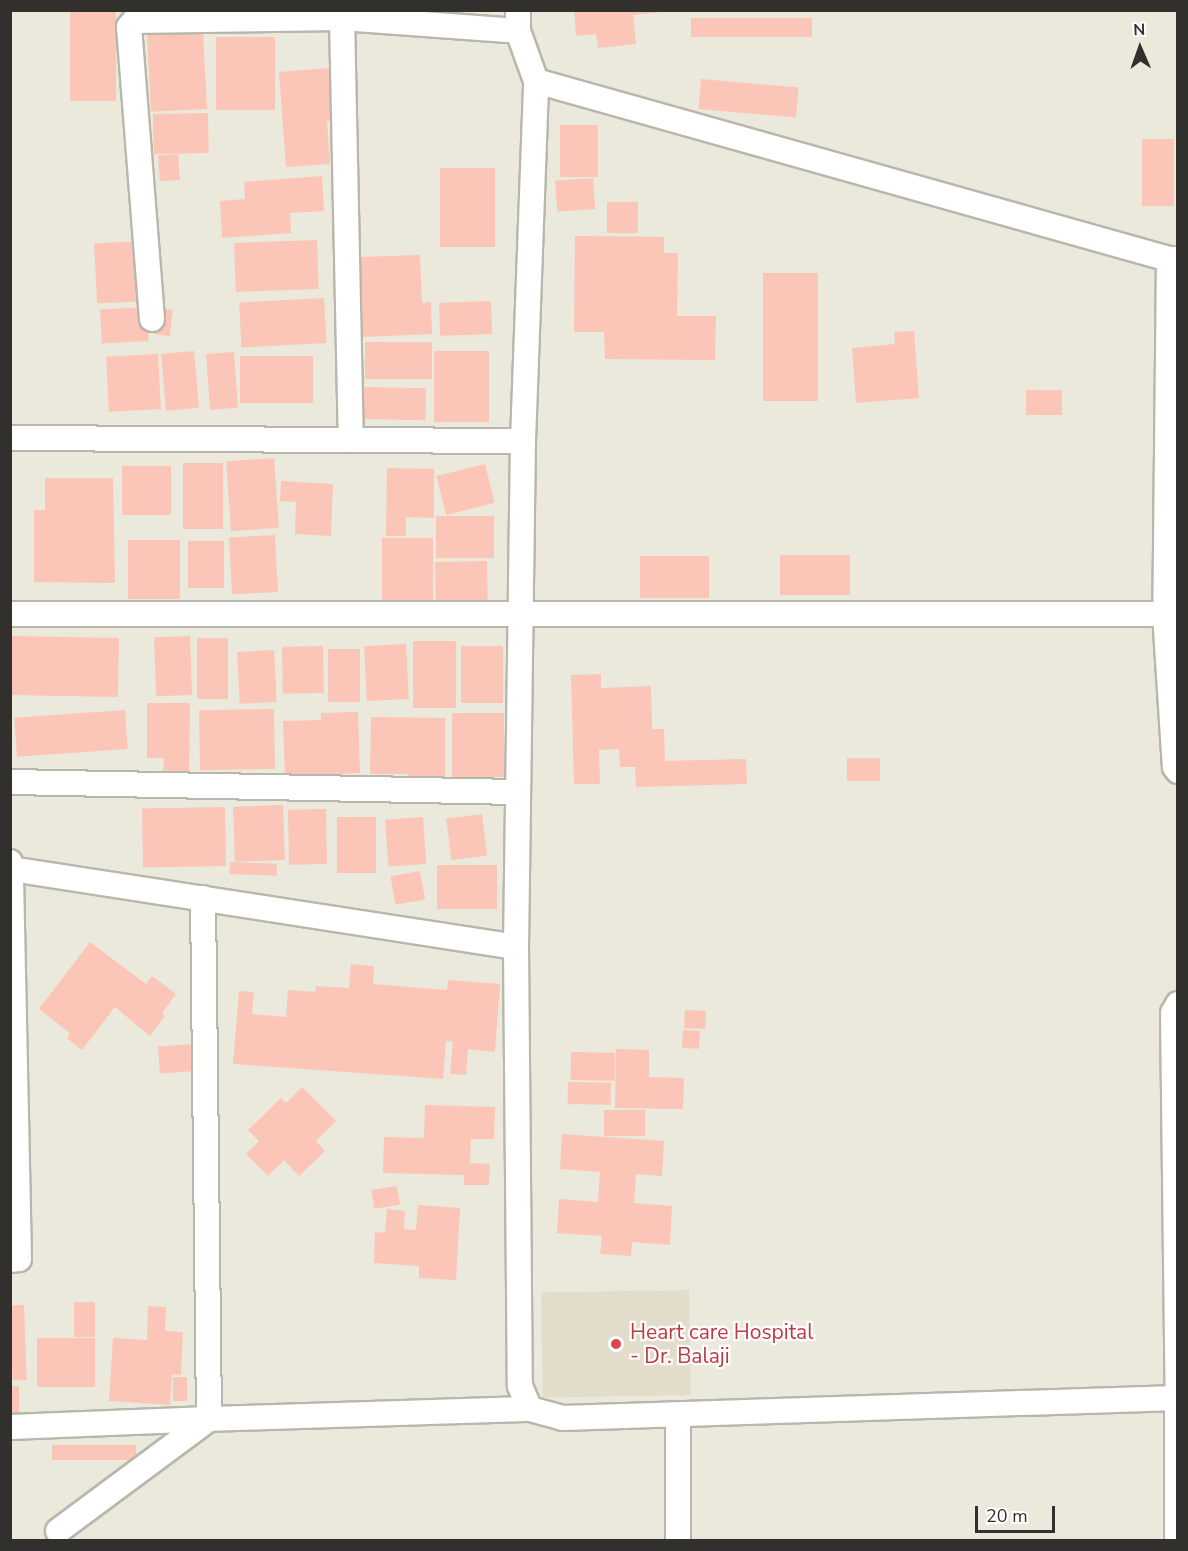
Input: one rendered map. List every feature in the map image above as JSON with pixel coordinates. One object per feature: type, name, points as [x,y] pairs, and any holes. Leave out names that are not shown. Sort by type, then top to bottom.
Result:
[{"type":"street","points":[[342,18],[351,440]]},
{"type":"street","points":[[152,319],[129,27],[134,21],[342,18],[518,21],[536,81],[523,441],[516,947],[520,1386],[530,1409]]},
{"type":"street","points":[[536,81],[1173,259],[1165,614],[1175,767],[1178,771]]},
{"type":"street","points":[[10,438],[523,441]]},
{"type":"street","points":[[10,614],[1165,614]]},
{"type":"street","points":[[10,782],[518,792]]},
{"type":"street","points":[[10,1260],[19,1259],[11,865],[516,947]]},
{"type":"street","points":[[204,898],[209,1419]]},
{"type":"street","points":[[1177,1540],[1173,1013],[1178,1004]]},
{"type":"street","points":[[10,1427],[530,1409],[563,1418],[1177,1398]]},
{"type":"street","points":[[678,1415],[678,1540]]},
{"type":"street","points":[[58,1531],[209,1419]]},
{"type":"shaded area","name":"Heart care Hospital - Dr. Balaji","points":[[689,1290],[691,1395],[543,1398],[541,1293]]},
{"type":"building","points":[[70,10],[116,10],[116,101],[70,101]]},
{"type":"building","points":[[574,10],[662,10],[662,12],[633,15],[636,44],[598,48],[596,34],[576,36]]},
{"type":"building","points":[[691,18],[812,18],[812,37],[691,37]]},
{"type":"building","points":[[203,32],[207,109],[151,112],[147,35]]},
{"type":"building","points":[[216,37],[275,37],[275,110],[216,110]]},
{"type":"building","points":[[330,68],[334,121],[327,121],[330,164],[286,167],[279,72]]},
{"type":"building","points":[[701,79],[799,88],[796,117],[698,109]]},
{"type":"building","points":[[208,113],[209,153],[154,154],[153,114]]},
{"type":"building","points":[[560,125],[598,125],[598,177],[560,177]]},
{"type":"building","points":[[1142,139],[1174,139],[1174,206],[1142,206]]},
{"type":"building","points":[[178,154],[180,180],[160,181],[158,155]]},
{"type":"building","points":[[440,168],[495,168],[495,247],[440,247]]},
{"type":"building","points":[[322,176],[324,211],[290,213],[291,233],[222,238],[220,201],[245,199],[244,182]]},
{"type":"building","points":[[593,178],[595,209],[557,212],[555,181]]},
{"type":"building","points":[[607,202],[638,202],[638,233],[607,233]]},
{"type":"building","points":[[575,236],[664,237],[664,253],[678,253],[677,316],[716,316],[715,360],[605,359],[604,332],[574,332]]},
{"type":"building","points":[[317,240],[319,289],[236,292],[234,243]]},
{"type":"building","points":[[143,241],[146,301],[97,303],[94,244]]},
{"type":"building","points":[[420,255],[422,303],[431,302],[432,334],[362,337],[359,257]]},
{"type":"building","points":[[763,273],[818,273],[818,401],[763,401]]},
{"type":"building","points":[[324,298],[326,343],[241,347],[239,302]]},
{"type":"building","points":[[491,301],[492,334],[440,336],[439,303]]},
{"type":"building","points":[[147,307],[149,341],[102,343],[100,309]]},
{"type":"building","points":[[156,308],[173,310],[170,336],[153,334]]},
{"type":"building","points":[[914,331],[919,398],[856,403],[852,348],[895,344],[894,332]]},
{"type":"building","points":[[365,342],[432,342],[432,379],[365,379]]},
{"type":"building","points":[[194,351],[199,408],[166,411],[161,354]]},
{"type":"building","points":[[434,351],[489,351],[489,422],[434,422]]},
{"type":"building","points":[[234,352],[238,408],[210,410],[206,354]]},
{"type":"building","points":[[158,354],[161,409],[109,412],[106,357]]},
{"type":"building","points":[[240,356],[313,356],[313,403],[240,403]]},
{"type":"building","points":[[361,387],[426,388],[425,420],[360,419]]},
{"type":"building","points":[[1026,390],[1062,390],[1062,415],[1026,415]]},
{"type":"building","points":[[274,458],[279,528],[231,531],[226,461]]},
{"type":"building","points":[[183,463],[223,463],[223,529],[183,529]]},
{"type":"building","points":[[485,464],[495,503],[446,515],[436,476]]},
{"type":"building","points":[[122,466],[171,466],[171,515],[122,515]]},
{"type":"building","points":[[387,468],[434,469],[434,518],[406,517],[406,536],[386,536]]},
{"type":"building","points":[[45,478],[113,478],[115,583],[34,582],[34,510],[45,510]]},
{"type":"building","points":[[281,481],[333,484],[331,536],[295,534],[296,502],[280,501]]},
{"type":"building","points":[[436,516],[494,516],[494,558],[436,558]]},
{"type":"building","points":[[275,535],[278,592],[232,594],[229,537]]},
{"type":"building","points":[[382,538],[433,538],[433,604],[382,604]]},
{"type":"building","points":[[128,540],[180,540],[180,599],[128,599]]},
{"type":"building","points":[[188,541],[224,541],[224,588],[188,588]]},
{"type":"building","points":[[780,555],[850,555],[850,595],[780,595]]},
{"type":"building","points":[[640,556],[709,556],[709,598],[640,598]]},
{"type":"building","points":[[487,561],[488,605],[436,606],[435,562]]},
{"type":"building","points":[[10,636],[119,638],[118,697],[10,695]]},
{"type":"building","points":[[190,636],[192,695],[156,696],[154,637]]},
{"type":"building","points":[[197,638],[228,638],[228,699],[197,699]]},
{"type":"building","points":[[413,641],[456,641],[456,708],[413,708]]},
{"type":"building","points":[[406,644],[409,699],[367,701],[364,646]]},
{"type":"building","points":[[323,646],[324,693],[283,694],[282,647]]},
{"type":"building","points":[[461,646],[503,646],[503,703],[461,703]]},
{"type":"building","points":[[328,649],[360,649],[360,702],[328,702]]},
{"type":"building","points":[[274,650],[277,702],[240,704],[237,652]]},
{"type":"building","points":[[601,674],[601,688],[651,686],[652,729],[664,729],[665,761],[746,759],[747,784],[636,787],[635,767],[620,767],[619,749],[599,750],[600,784],[574,784],[571,675]]},
{"type":"building","points":[[147,703],[190,703],[189,772],[163,772],[164,758],[147,758]]},
{"type":"building","points":[[274,709],[275,769],[200,770],[199,710]]},
{"type":"building","points":[[125,710],[128,749],[17,757],[14,718]]},
{"type":"building","points":[[358,712],[360,773],[285,776],[283,721],[321,720],[321,713]]},
{"type":"building","points":[[452,713],[504,713],[504,777],[452,777]]},
{"type":"building","points":[[371,717],[445,718],[445,780],[408,779],[408,774],[370,774]]},
{"type":"building","points":[[847,758],[880,758],[880,781],[847,781]]},
{"type":"building","points":[[283,805],[285,860],[235,862],[233,807]]},
{"type":"building","points":[[225,807],[226,866],[143,867],[142,808]]},
{"type":"building","points":[[326,809],[327,864],[289,865],[288,810]]},
{"type":"building","points":[[482,814],[487,856],[451,860],[446,818]]},
{"type":"building","points":[[337,817],[376,817],[376,873],[337,873]]},
{"type":"building","points":[[423,817],[426,864],[388,867],[385,820]]},
{"type":"building","points":[[230,862],[277,864],[277,876],[230,874]]},
{"type":"building","points":[[437,865],[497,865],[497,909],[437,909]]},
{"type":"building","points":[[420,871],[425,900],[395,905],[390,876]]},
{"type":"building","points":[[90,942],[146,984],[152,976],[176,994],[162,1013],[165,1016],[150,1036],[115,1007],[82,1050],[67,1038],[70,1033],[39,1009]]},
{"type":"building","points":[[351,964],[374,966],[373,984],[447,990],[448,980],[500,984],[495,1052],[468,1049],[466,1075],[450,1074],[453,1042],[446,1041],[443,1079],[233,1064],[239,991],[254,992],[252,1014],[286,1017],[288,990],[315,992],[316,986],[349,988]]},
{"type":"building","points":[[685,1010],[706,1011],[705,1029],[684,1028]]},
{"type":"building","points":[[683,1030],[700,1031],[699,1049],[682,1048]]},
{"type":"building","points":[[195,1044],[197,1071],[160,1074],[158,1047]]},
{"type":"building","points":[[616,1049],[649,1050],[649,1077],[684,1078],[683,1109],[615,1108]]},
{"type":"building","points":[[571,1052],[615,1053],[615,1081],[571,1080]]},
{"type":"building","points":[[568,1082],[611,1083],[611,1105],[568,1104]]},
{"type":"building","points":[[302,1087],[336,1121],[316,1141],[325,1151],[299,1176],[284,1160],[268,1176],[246,1154],[259,1141],[248,1130],[281,1098],[286,1103]]},
{"type":"building","points":[[425,1105],[495,1107],[494,1139],[471,1139],[470,1163],[490,1164],[489,1185],[464,1185],[464,1175],[383,1173],[384,1137],[424,1138]]},
{"type":"building","points":[[604,1110],[645,1110],[645,1136],[604,1136]]},
{"type":"building","points":[[562,1134],[664,1141],[662,1176],[636,1174],[634,1203],[672,1206],[670,1245],[632,1242],[631,1256],[600,1254],[602,1236],[557,1233],[559,1199],[598,1202],[600,1172],[560,1169]]},
{"type":"building","points":[[397,1186],[400,1205],[374,1209],[371,1190]]},
{"type":"building","points":[[418,1205],[460,1208],[456,1280],[419,1278],[419,1266],[374,1263],[375,1232],[385,1233],[387,1209],[405,1211],[404,1229],[416,1230]]},
{"type":"building","points":[[74,1302],[95,1302],[95,1337],[74,1337]]},
{"type":"building","points":[[10,1305],[24,1305],[27,1380],[13,1380]]},
{"type":"building","points":[[148,1306],[166,1307],[165,1331],[183,1332],[181,1375],[172,1374],[170,1405],[109,1401],[113,1338],[147,1340]]},
{"type":"building","points":[[37,1338],[95,1338],[95,1387],[37,1387]]},
{"type":"building","points":[[173,1377],[187,1377],[187,1401],[173,1401]]},
{"type":"building","points":[[10,1386],[19,1386],[19,1419],[10,1419]]},
{"type":"building","points":[[52,1445],[136,1445],[136,1460],[52,1460]]},
{"type":"place","name":"Heart care Hospital - Dr. Balaji","points":[[616,1344]]}]
